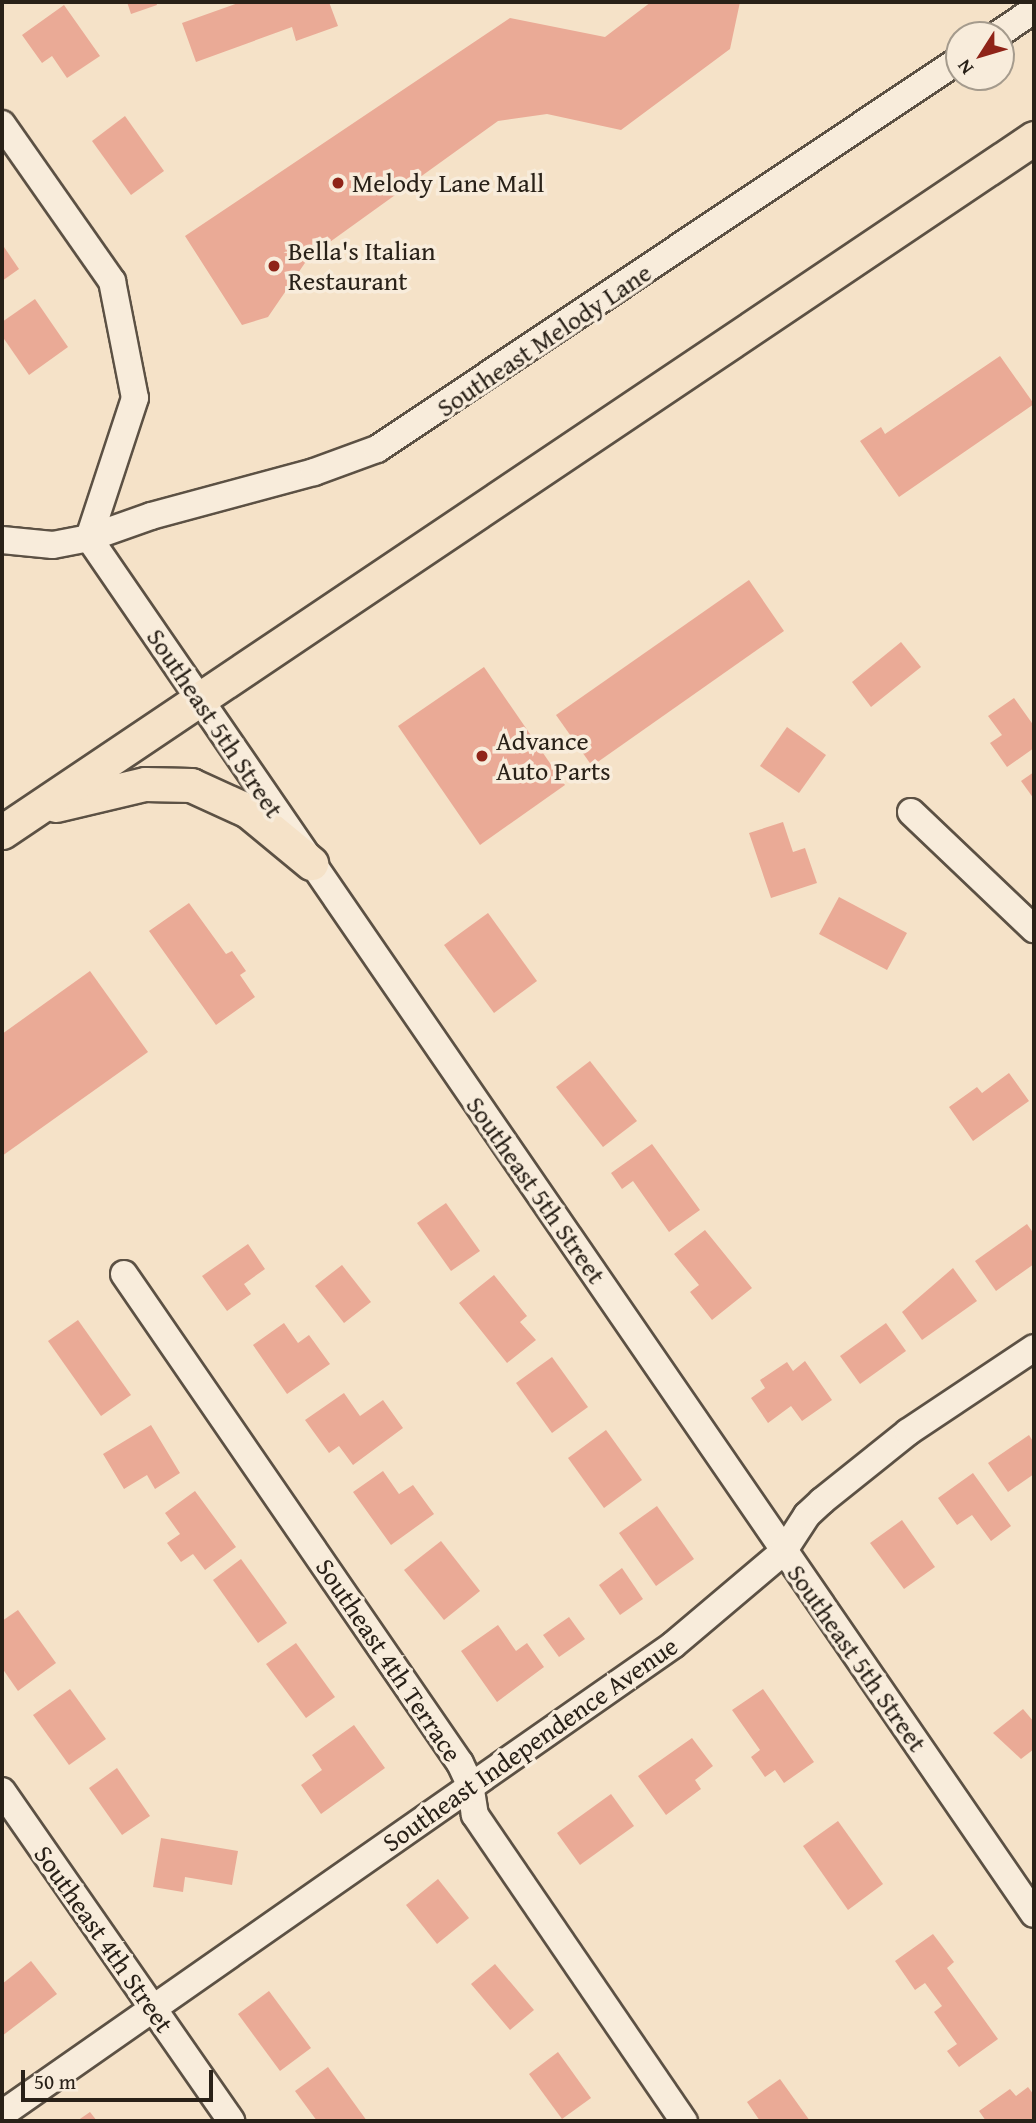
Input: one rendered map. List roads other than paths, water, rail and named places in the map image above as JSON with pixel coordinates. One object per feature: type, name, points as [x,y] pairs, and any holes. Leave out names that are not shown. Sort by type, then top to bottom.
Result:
[{"type":"main road","points":[[2,832],[1034,138]]},
{"type":"main road","points":[[36,809],[145,785],[191,785],[248,811],[311,863]]},
{"type":"street","points":[[1015,23],[1034,10]]},
{"type":"street","name":"Southeast Melody Lane","points":[[89,538],[151,516],[314,472],[376,449],[945,70]]},
{"type":"street","points":[[2,124],[112,281],[135,398],[89,538],[53,545],[2,540]]},
{"type":"street","name":"Southeast 5th Street","points":[[89,538],[1034,1914]]},
{"type":"street","points":[[911,812],[1034,929]]},
{"type":"street","name":"Southeast 4th Terrace","points":[[124,1274],[453,1752],[470,1784],[475,1815],[684,2121]]},
{"type":"street","name":"Southeast Independence Avenue","points":[[2,2114],[154,2010],[470,1784],[673,1645],[783,1552],[807,1515],[832,1492],[908,1432],[1034,1348]]},
{"type":"street","name":"Southeast 4th Street","points":[[2,1791],[231,2121]]},
{"type":"place","name":"Melody Lane Mall","points":[[338,183]]},
{"type":"place","name":"Bella's Italian Restaurant","points":[[274,266]]},
{"type":"place","name":"Advance Auto Parts","points":[[482,756]]}]
